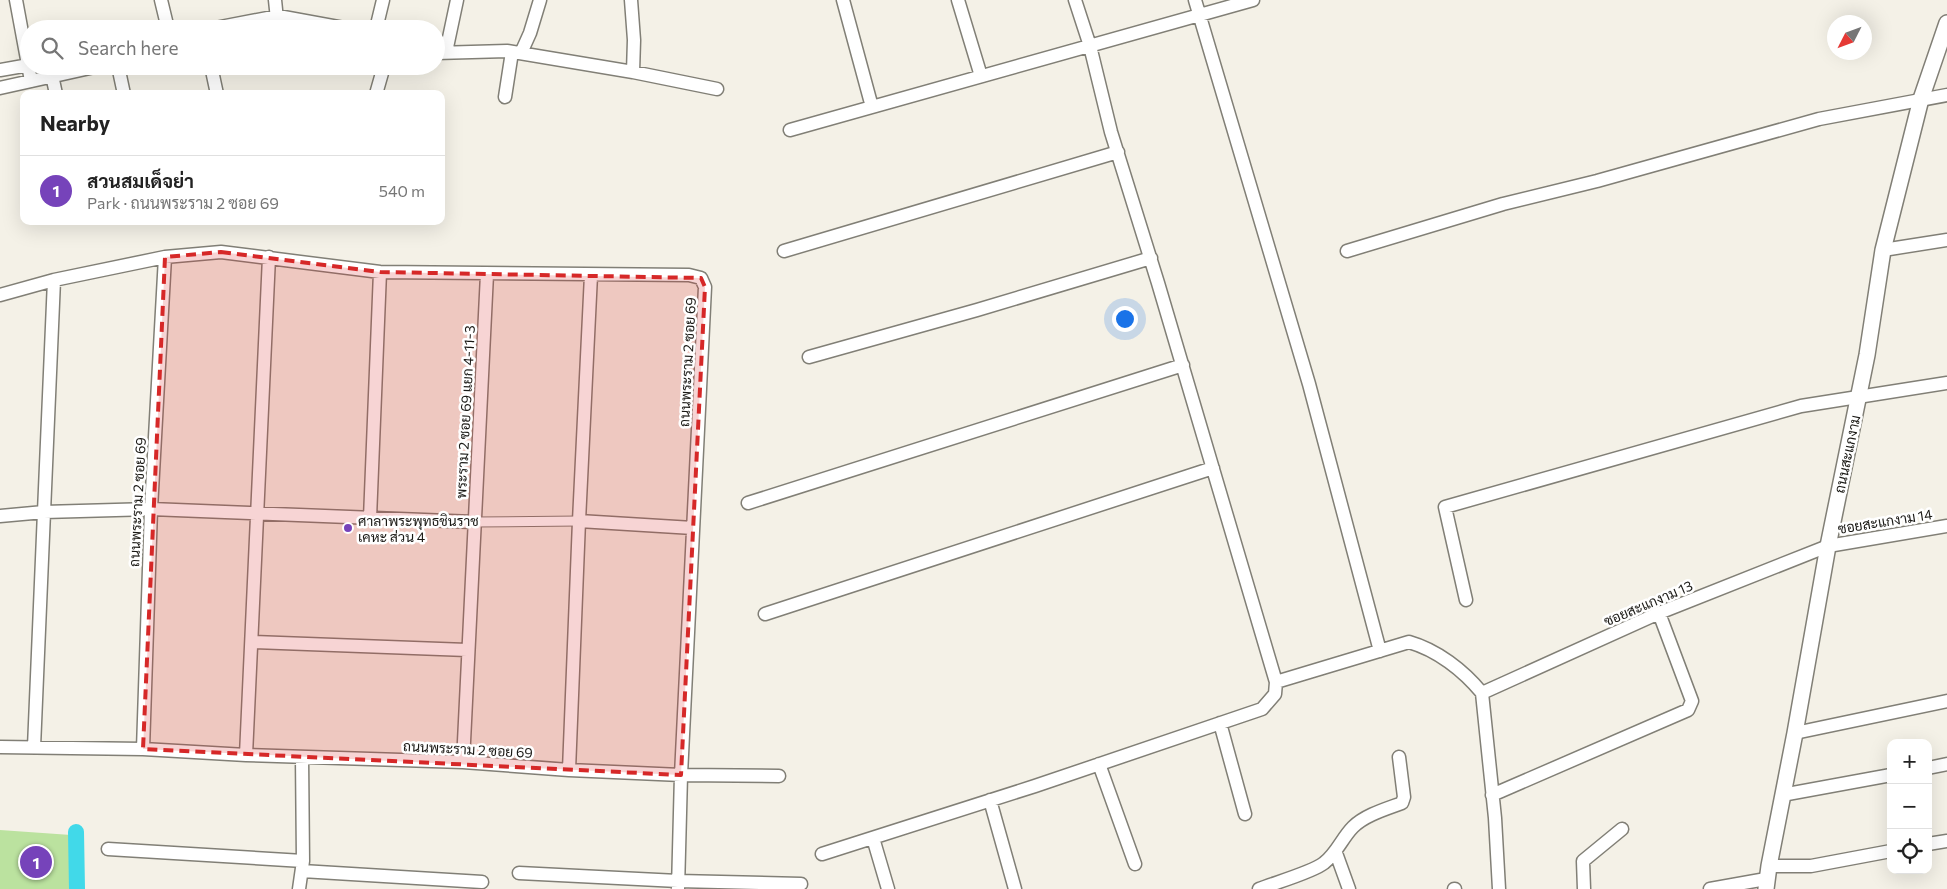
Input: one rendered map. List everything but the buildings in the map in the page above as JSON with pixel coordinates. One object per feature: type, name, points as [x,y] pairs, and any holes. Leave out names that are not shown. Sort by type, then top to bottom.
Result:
[{"type":"street","points":[[16,0],[20,22]]},
{"type":"street","points":[[161,0],[166,20]]},
{"type":"street","points":[[275,0],[278,20]]},
{"type":"street","points":[[378,20],[383,0]]},
{"type":"street","points":[[445,40],[457,0]]},
{"type":"street","points":[[505,97],[516,53],[530,33],[540,0]]},
{"type":"street","points":[[631,0],[634,40],[633,72]]},
{"type":"street","points":[[843,0],[872,107]]},
{"type":"street","points":[[958,0],[981,76]]},
{"type":"street","points":[[822,854],[1262,709],[1275,694],[1276,682],[1118,152],[1076,0]]},
{"type":"street","points":[[1195,0],[1309,384],[1380,651]]},
{"type":"street","points":[[790,130],[1253,0]]},
{"type":"street","name":"ถนนสะแกงาม","points":[[1767,878],[1828,546],[1858,398],[1883,250],[1922,99],[1947,24]]},
{"type":"street","points":[[445,53],[516,53],[633,72],[717,89]]},
{"type":"street","points":[[0,70],[20,66]]},
{"type":"street","points":[[30,75],[31,81]]},
{"type":"street","points":[[0,88],[31,81],[43,75]]},
{"type":"street","points":[[52,75],[55,90]]},
{"type":"street","points":[[120,75],[123,90]]},
{"type":"street","points":[[212,75],[216,90]]},
{"type":"street","points":[[377,90],[381,75]]},
{"type":"street","points":[[1347,251],[1504,204],[1597,181],[1819,119],[1947,95]]},
{"type":"street","points":[[784,251],[1118,152]]},
{"type":"street","points":[[1883,250],[1947,240]]},
{"type":"street","name":"ถนนพระราม 2 ซอย 69","points":[[0,295],[54,280],[165,257],[221,252],[380,272],[689,275],[701,278],[705,287],[681,775],[569,770],[463,762],[246,755],[143,749],[0,747]]},
{"type":"street","name":"ถนนพระราม 2 ซอย 69","points":[[143,749],[152,510],[165,257]]},
{"type":"street","points":[[246,755],[253,642],[269,257]]},
{"type":"street","points":[[809,357],[977,310],[1151,258]]},
{"type":"street","points":[[370,518],[380,272]]},
{"type":"street","name":"พระราม 2 ซอย 69 แยก 4-11-3","points":[[463,762],[467,650],[487,274]]},
{"type":"street","points":[[569,770],[591,275]]},
{"type":"street","points":[[34,748],[54,280]]},
{"type":"street","points":[[748,503],[1183,366]]},
{"type":"street","points":[[1466,600],[1445,507],[1801,406],[1947,383]]},
{"type":"street","points":[[765,614],[1213,468]]},
{"type":"street","points":[[0,516],[44,512],[152,510],[474,522],[579,521],[693,528]]},
{"type":"street","name":"ซอยสะแกงาม 14","points":[[1828,546],[1947,526]]},
{"type":"street","name":"ซอยสะแกงาม 13","points":[[1482,693],[1659,613],[1828,546]]},
{"type":"street","points":[[1492,795],[1688,710],[1692,701],[1659,613]]},
{"type":"street","points":[[253,642],[467,650]]},
{"type":"street","points":[[1276,682],[1409,642],[1422,646],[1458,669],[1473,682],[1482,693],[1499,889]]},
{"type":"street","points":[[1795,733],[1947,701]]},
{"type":"street","points":[[1220,723],[1245,814]]},
{"type":"street","points":[[299,889],[302,866],[302,757]]},
{"type":"street","points":[[1259,889],[1323,865],[1336,853],[1342,840],[1354,826],[1402,802],[1404,797],[1399,757]]},
{"type":"street","points":[[1099,764],[1135,864]]},
{"type":"street","points":[[1932,767],[1947,764]]},
{"type":"street","points":[[678,885],[681,775],[779,776]]},
{"type":"street","points":[[1782,795],[1887,776]]},
{"type":"street","points":[[990,800],[1015,889]]},
{"type":"street","points":[[1584,889],[1583,861],[1622,828]]},
{"type":"street","points":[[873,838],[888,889]]},
{"type":"street","points":[[1932,843],[1947,840]]},
{"type":"street","points":[[108,849],[482,882]]},
{"type":"street","points":[[1710,889],[1767,878],[1811,866],[1887,852]]},
{"type":"street","points":[[1336,853],[1349,889]]},
{"type":"street","points":[[518,873],[678,885],[800,884]]},
{"type":"highlighted area","points":[[221,252],[380,272],[701,278],[705,287],[681,775],[143,749],[165,257]]},
{"type":"green space","points":[[0,830],[71,835],[71,889],[0,889]]},
{"type":"waterway","points":[[76,832],[77,889]]},
{"type":"place","name":"ศาลาพระพุทธชินราช เคหะ ส่วน 4","points":[[348,528]]},
{"type":"place","name":"สวนสมเด็จย่า","points":[[36,862]]}]
